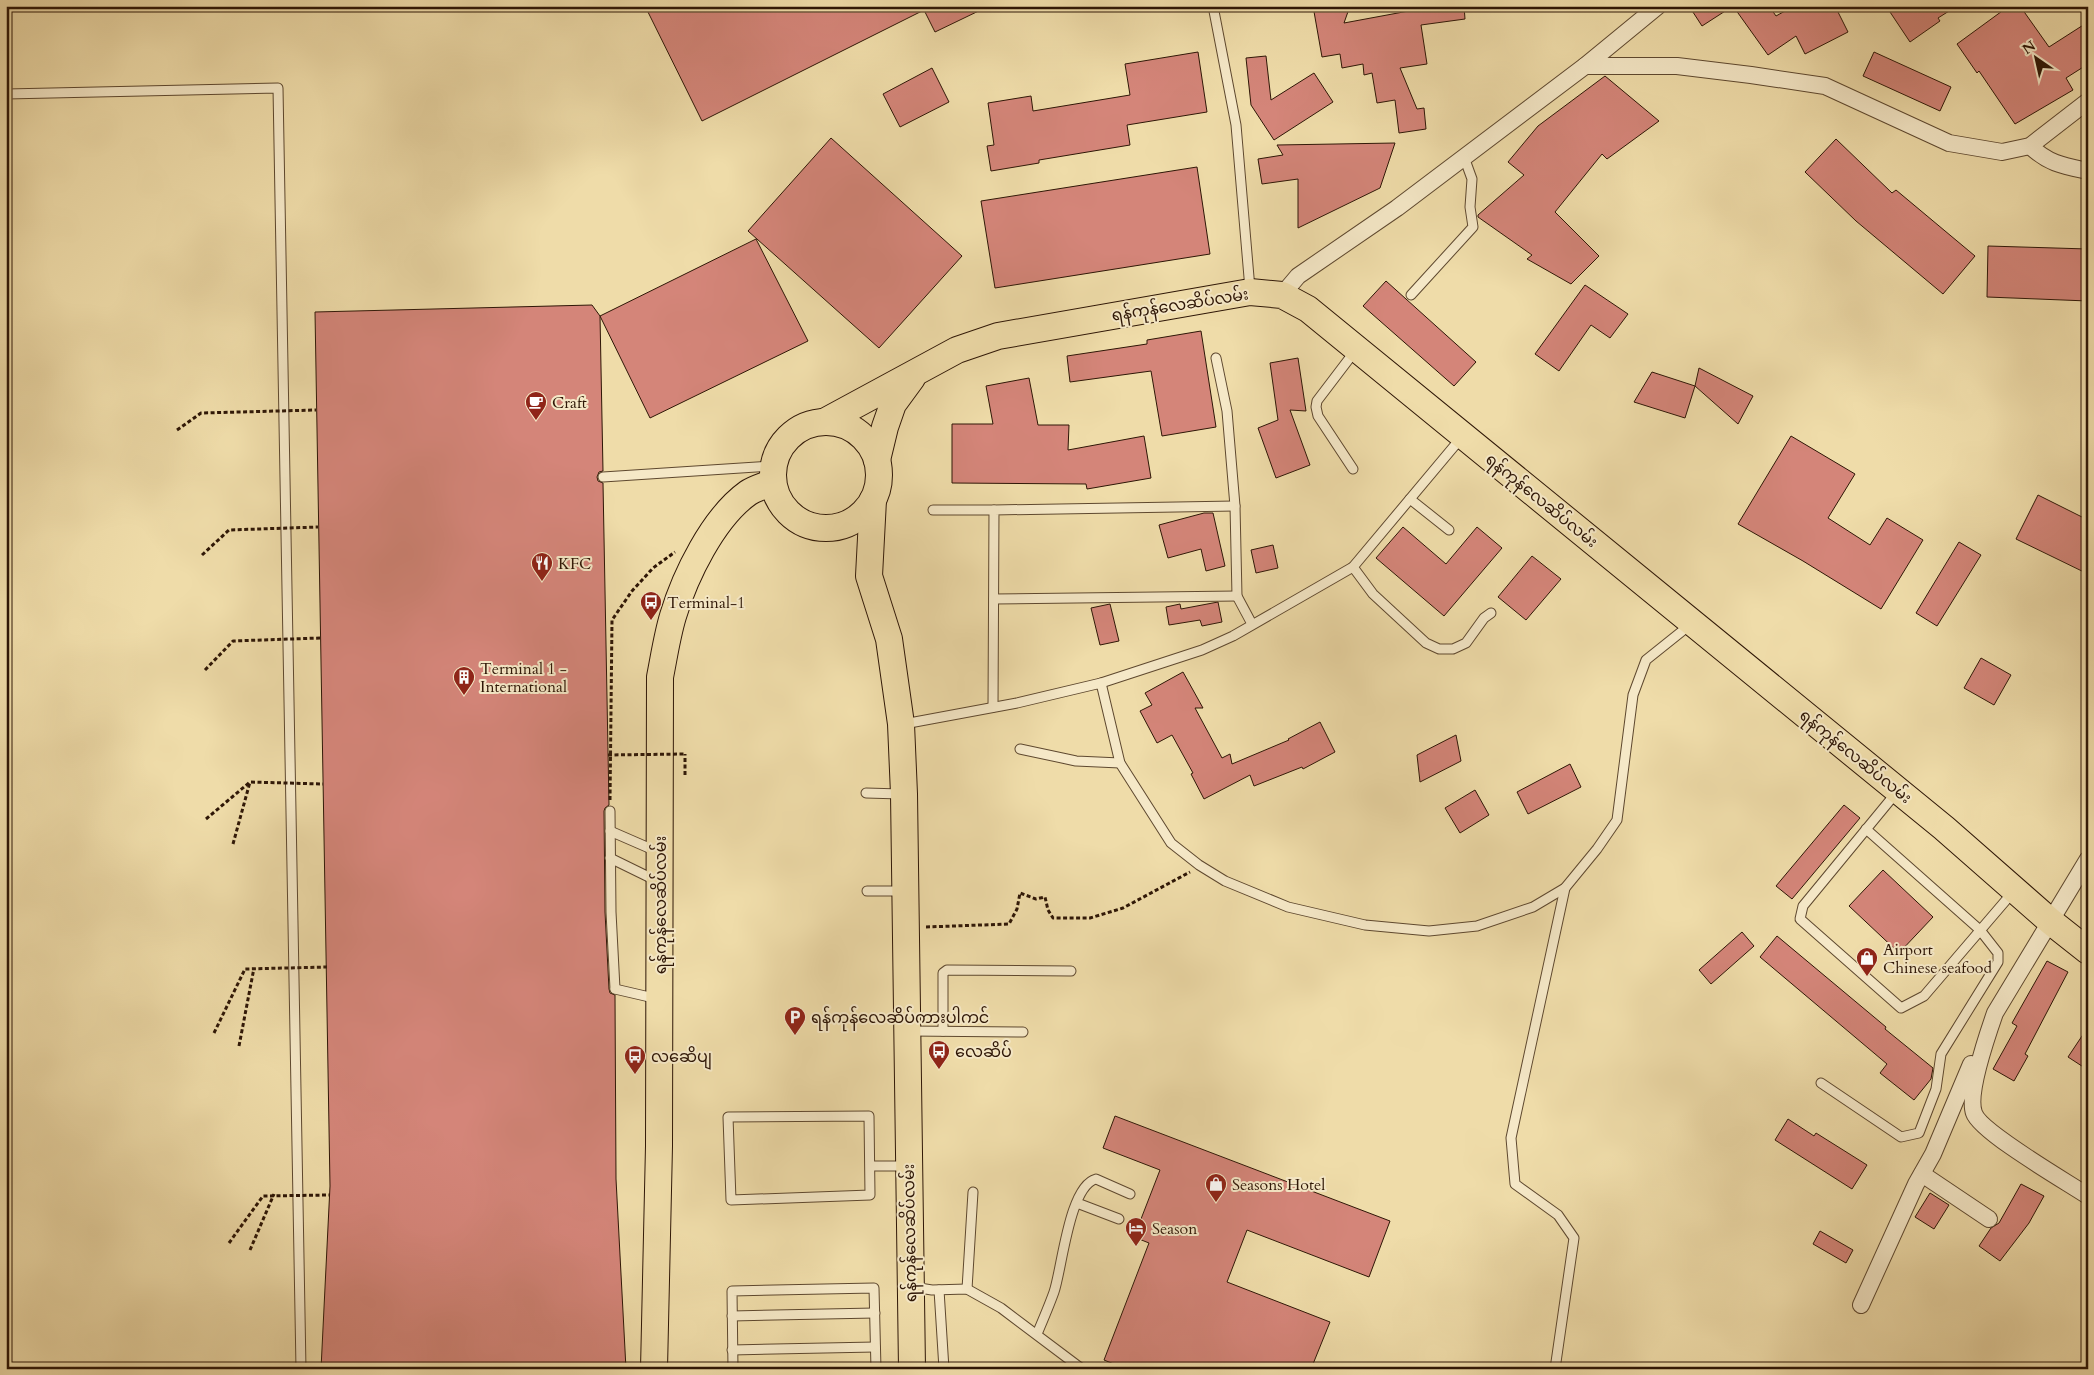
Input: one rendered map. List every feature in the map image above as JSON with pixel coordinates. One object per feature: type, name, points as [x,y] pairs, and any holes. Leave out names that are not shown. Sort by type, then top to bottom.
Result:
[{"type":"main road","name":"ရန်ကုန်လေဆိပ်လမ်း","points":[[824,422],[957,350],[998,336],[1250,292],[1282,295],[1308,309],[1463,435],[1898,790],[2050,921],[2088,951]]},
{"type":"main road","name":"ရန်ကုန်လေဆိပ်လမ်း","points":[[877,460],[893,404],[917,371]]},
{"type":"main road","points":[[824,422],[842,424],[857,432],[870,444],[877,460],[878,487],[873,500],[862,513],[849,523],[833,528],[816,528],[800,522],[787,512],[778,498],[773,474],[779,449],[791,435],[806,425],[824,422]]},
{"type":"main road","name":"ရန်ကုန်လေဆိပ်လမ်း","points":[[654,1369],[659,1146],[660,677],[672,617],[687,580],[706,542],[730,509],[773,474]]},
{"type":"main road","name":"ရန်ကုန်လေဆိပ်လမ်း","points":[[873,500],[870,576],[889,639],[901,724],[904,794],[912,1369]]},
{"type":"street","points":[[1282,295],[1298,276],[1397,208],[1585,66],[1658,6]]},
{"type":"street","points":[[1585,66],[1677,66],[1751,74],[1825,86],[1949,143],[2002,152],[2030,146],[2088,102]]},
{"type":"street","points":[[2030,146],[2052,163],[2088,172]]},
{"type":"street","points":[[2088,859],[1995,1013],[1986,1039],[1974,1087],[1974,1114],[1989,1132],[2088,1196]]},
{"type":"street","points":[[1861,1305],[1933,1154],[1978,1048],[1986,1039]]},
{"type":"street","points":[[1922,1174],[1989,1219]]},
{"type":"lane","points":[[1214,6],[1236,125],[1250,292]]},
{"type":"lane","points":[[6,94],[278,88],[301,1369]]},
{"type":"lane","points":[[1411,295],[1473,227],[1470,207],[1472,179],[1464,157]]},
{"type":"lane","points":[[1353,469],[1318,416],[1316,408],[1317,401],[1357,349]]},
{"type":"lane","points":[[1216,358],[1227,411],[1235,506],[1237,596],[1252,624]]},
{"type":"lane","points":[[901,724],[1101,684],[1202,650],[1233,636],[1353,567],[1463,435]]},
{"type":"lane","points":[[603,477],[773,474]]},
{"type":"lane","points":[[1410,499],[1449,530]]},
{"type":"lane","points":[[932,510],[1235,506]]},
{"type":"lane","points":[[993,707],[994,510]]},
{"type":"lane","points":[[1353,567],[1373,594],[1426,643],[1439,649],[1453,649],[1466,643],[1484,618],[1490,613]]},
{"type":"lane","points":[[994,599],[1237,596]]},
{"type":"lane","points":[[1101,684],[1120,763],[1171,842],[1199,865],[1225,882],[1288,907],[1365,925],[1428,931],[1477,926],[1533,907],[1565,888],[1617,820],[1633,695],[1646,660],[1692,623]]},
{"type":"lane","points":[[1020,750],[1076,761],[1120,763]]},
{"type":"lane","points":[[1898,790],[1803,906],[1800,919],[1901,1008],[1924,996],[2014,890]]},
{"type":"lane","points":[[866,792],[904,794]]},
{"type":"lane","points":[[610,811],[614,989],[660,1000]]},
{"type":"lane","points":[[1820,1082],[1901,1137],[1919,1133],[1936,1088],[1941,1054],[1998,962],[1998,952],[1980,930],[1866,829]]},
{"type":"lane","points":[[610,831],[661,853]]},
{"type":"lane","points":[[611,857],[660,883]]},
{"type":"lane","points":[[1555,1369],[1574,1238],[1558,1215],[1515,1184],[1511,1138],[1565,888]]},
{"type":"lane","points":[[867,891],[904,891]]},
{"type":"lane","points":[[943,1032],[943,973],[947,970],[1071,971]]},
{"type":"lane","points":[[906,1031],[1023,1032]]},
{"type":"lane","points":[[869,1116],[871,1166],[870,1195],[731,1200],[728,1117],[869,1116]]},
{"type":"lane","points":[[871,1166],[908,1166]]},
{"type":"lane","points":[[1037,1334],[1055,1290],[1068,1230],[1084,1188],[1090,1181],[1096,1179],[1130,1194]]},
{"type":"lane","points":[[968,1289],[973,1192]]},
{"type":"lane","points":[[1077,1203],[1119,1219]]},
{"type":"lane","points":[[910,1286],[939,1290],[968,1289],[1001,1308],[1082,1369]]},
{"type":"lane","points":[[733,1369],[732,1291],[874,1288],[876,1369]]},
{"type":"lane","points":[[939,1290],[944,1369]]},
{"type":"lane","points":[[732,1316],[875,1313]]},
{"type":"lane","points":[[732,1350],[876,1347]]},
{"type":"path","points":[[177,430],[201,413],[316,410]]},
{"type":"path","points":[[202,555],[229,530],[318,527]]},
{"type":"path","points":[[610,811],[612,620],[632,591],[653,568],[671,553],[706,542]]},
{"type":"path","points":[[205,670],[233,641],[320,638]]},
{"type":"path","points":[[608,755],[685,754],[685,775]]},
{"type":"path","points":[[206,819],[250,782],[323,784]]},
{"type":"path","points":[[233,844],[250,782]]},
{"type":"path","points":[[905,927],[1009,924],[1017,909],[1020,893],[1036,899],[1045,897],[1048,910],[1053,918],[1090,918],[1123,908],[1187,875],[1199,865]]},
{"type":"path","points":[[214,1033],[245,969],[327,967]]},
{"type":"path","points":[[239,1046],[254,968]]},
{"type":"path","points":[[229,1243],[263,1196],[274,1194],[330,1195]]},
{"type":"path","points":[[250,1250],[274,1194]]},
{"type":"building","points":[[645,6],[989,6],[935,32],[924,10],[702,121]]},
{"type":"building","points":[[1313,6],[1350,6],[1344,23],[1414,10],[1412,6],[1464,6],[1465,19],[1421,25],[1427,64],[1400,68],[1417,109],[1424,108],[1426,129],[1399,133],[1395,100],[1377,103],[1372,73],[1364,75],[1363,64],[1342,68],[1340,54],[1322,57]]},
{"type":"building","points":[[1689,6],[1733,6],[1702,26]]},
{"type":"building","points":[[1733,6],[1769,6],[1776,16],[1794,6],[1835,6],[1848,32],[1805,54],[1796,36],[1768,55]]},
{"type":"building","points":[[1886,6],[1957,6],[1938,18],[1940,21],[1910,42]]},
{"type":"building","points":[[2009,6],[2020,6],[2049,47],[2088,22],[2088,64],[2066,78],[2073,90],[2015,124],[1979,71],[1977,73],[1957,44]]},
{"type":"building","points":[[1198,52],[1207,112],[1127,125],[1130,145],[1039,160],[1039,163],[991,171],[987,146],[994,145],[988,103],[1031,96],[1033,111],[1130,95],[1125,64]]},
{"type":"building","points":[[1874,52],[1951,87],[1940,111],[1863,76]]},
{"type":"building","points":[[1266,56],[1271,100],[1314,73],[1333,102],[1274,140],[1251,105],[1246,58]]},
{"type":"building","points":[[932,68],[949,102],[900,127],[883,94]]},
{"type":"building","points":[[1605,76],[1659,121],[1607,159],[1602,154],[1555,212],[1599,256],[1571,284],[1527,259],[1532,255],[1478,217],[1478,215],[1524,175],[1508,162],[1538,126]]},
{"type":"building","points":[[831,138],[962,256],[879,348],[748,231]]},
{"type":"building","points":[[1836,139],[1892,193],[1896,190],[1975,256],[1943,294],[1856,221],[1805,172]]},
{"type":"building","points":[[1395,143],[1380,188],[1298,228],[1298,179],[1262,184],[1258,159],[1283,155],[1277,145]]},
{"type":"building","points":[[1197,167],[1210,254],[995,288],[981,201]]},
{"type":"building","points":[[756,239],[808,341],[650,418],[600,316]]},
{"type":"building","points":[[1988,246],[2088,249],[2088,301],[1987,297]]},
{"type":"building","points":[[1386,281],[1476,362],[1454,386],[1363,306]]},
{"type":"building","points":[[1585,285],[1628,314],[1610,338],[1591,325],[1559,371],[1535,354]]},
{"type":"building","name":"Terminal 1 - International","points":[[592,305],[600,316],[603,471],[599,472],[597,477],[598,481],[603,483],[609,805],[604,811],[605,912],[609,989],[610,993],[615,995],[616,1179],[626,1369],[321,1369],[330,1186],[315,312]]},
{"type":"building","points":[[1201,331],[1216,427],[1162,436],[1151,371],[1070,382],[1067,356],[1147,344],[1147,340]]},
{"type":"building","points":[[1298,358],[1306,411],[1290,410],[1310,465],[1276,478],[1258,428],[1278,420],[1270,363]]},
{"type":"building","points":[[1699,368],[1753,396],[1738,424],[1695,386]]},
{"type":"building","points":[[1652,372],[1695,386],[1685,418],[1634,402]]},
{"type":"building","points":[[1029,378],[1038,425],[1069,425],[1068,450],[1144,436],[1151,478],[1087,489],[1086,484],[952,483],[952,424],[993,424],[986,386]]},
{"type":"building","points":[[1791,436],[1855,474],[1828,518],[1870,545],[1887,518],[1923,540],[1881,609],[1738,524]]},
{"type":"building","points":[[2038,495],[2088,520],[2088,574],[2016,539]]},
{"type":"building","points":[[1204,513],[1213,513],[1225,566],[1206,571],[1201,549],[1168,558],[1159,525]]},
{"type":"building","points":[[1403,527],[1446,564],[1477,527],[1502,548],[1444,616],[1376,558]]},
{"type":"building","points":[[1959,542],[1981,555],[1937,626],[1916,613]]},
{"type":"building","points":[[1273,545],[1278,568],[1256,573],[1251,550]]},
{"type":"building","points":[[1532,556],[1561,579],[1526,620],[1498,597]]},
{"type":"building","points":[[1218,602],[1222,622],[1202,626],[1200,620],[1169,625],[1166,607],[1180,604],[1181,609]]},
{"type":"building","points":[[1110,604],[1119,641],[1100,645],[1091,608]]},
{"type":"building","points":[[1981,658],[2011,675],[1994,705],[1964,688]]},
{"type":"building","points":[[1183,672],[1203,708],[1195,708],[1222,758],[1230,754],[1232,764],[1289,740],[1320,722],[1335,752],[1303,769],[1302,767],[1254,786],[1250,775],[1204,799],[1191,774],[1193,773],[1172,735],[1157,743],[1140,711],[1152,705],[1145,693]]},
{"type":"building","points":[[1456,735],[1461,761],[1420,782],[1417,755]]},
{"type":"building","points":[[1570,764],[1581,787],[1528,814],[1517,792]]},
{"type":"building","points":[[1475,790],[1489,815],[1460,833],[1445,808]]},
{"type":"building","points":[[1844,805],[1860,818],[1792,899],[1776,886]]},
{"type":"building","points":[[1883,870],[1933,917],[1899,953],[1849,906]]},
{"type":"building","points":[[1742,932],[1754,946],[1711,984],[1699,970]]},
{"type":"building","points":[[1777,936],[1933,1068],[1931,1079],[1914,1100],[1880,1073],[1887,1064],[1760,957]]},
{"type":"building","points":[[2047,961],[2068,972],[2025,1054],[2028,1056],[2014,1081],[1993,1069],[2017,1026],[2012,1023]]},
{"type":"building","points":[[2088,1027],[2088,1070],[2068,1057]]},
{"type":"building","points":[[1115,1116],[1390,1221],[1369,1277],[1247,1230],[1227,1282],[1330,1322],[1311,1369],[1126,1369],[1104,1360],[1149,1243],[1134,1237],[1160,1170],[1103,1148]]},
{"type":"building","points":[[1788,1119],[1814,1136],[1816,1133],[1867,1165],[1852,1189],[1775,1140]]},
{"type":"building","points":[[2021,1184],[2044,1196],[2029,1223],[2000,1261],[1979,1246],[1991,1228],[1999,1223]]},
{"type":"building","points":[[1930,1193],[1949,1205],[1934,1229],[1915,1217]]},
{"type":"building","points":[[1820,1231],[1853,1250],[1846,1263],[1813,1244]]},
{"type":"place","name":"Craft","points":[[536,421]]},
{"type":"place","name":"KFC","points":[[542,582]]},
{"type":"place","name":"Terminal-1","points":[[651,621]]},
{"type":"place","name":"Terminal 1 - International","points":[[464,696]]},
{"type":"place","name":"Airport Chinese seafood","points":[[1867,977]]},
{"type":"place","name":"ရန်ကုန်လေဆိပ်ကားပါကင်","points":[[795,1036]]},
{"type":"place","name":"လေဆိပ်","points":[[939,1070]]},
{"type":"place","name":"လဆေိပျ","points":[[635,1075]]},
{"type":"place","name":"Seasons Hotel","points":[[1216,1203]]},
{"type":"place","name":"Season","points":[[1136,1247]]}]
